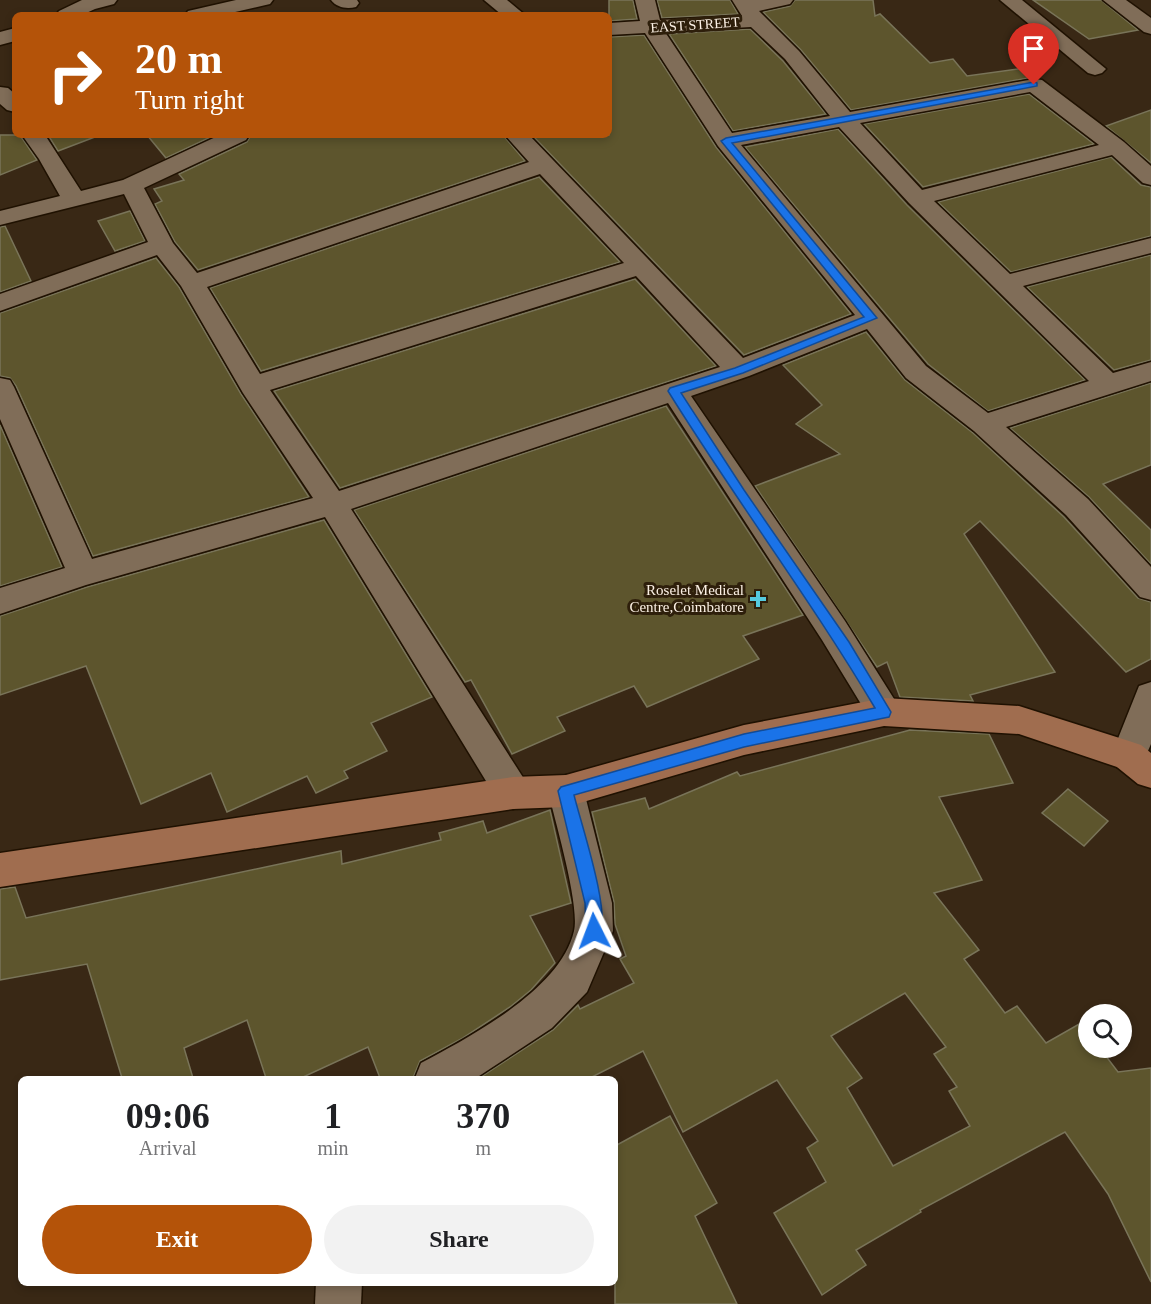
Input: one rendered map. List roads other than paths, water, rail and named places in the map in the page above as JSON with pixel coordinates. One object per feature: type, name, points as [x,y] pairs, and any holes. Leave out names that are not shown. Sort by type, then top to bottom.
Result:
[{"type":"street","points":[[77,12],[89,4],[107,0]]},
{"type":"street","points":[[209,12],[263,0]]},
{"type":"street","points":[[494,0],[511,12]]},
{"type":"street","points":[[645,0],[652,28],[726,141],[916,372],[984,424],[1077,507],[1151,588]]},
{"type":"street","name":"EAST STREET","points":[[612,29],[652,28],[748,10],[783,0]]},
{"type":"street","points":[[1010,0],[1095,69]]},
{"type":"street","points":[[1113,0],[1151,28]]},
{"type":"street","points":[[748,10],[792,55],[844,119],[917,198],[1108,384]]},
{"type":"street","points":[[726,141],[1034,85],[1116,147],[1151,178]]},
{"type":"street","points":[[0,93],[12,103]]},
{"type":"street","points":[[35,138],[50,158],[73,198]]},
{"type":"street","points":[[0,218],[131,185],[232,138]]},
{"type":"street","points":[[519,138],[739,370]]},
{"type":"street","points":[[917,198],[1116,147]]},
{"type":"street","points":[[192,283],[543,165]]},
{"type":"street","points":[[131,185],[162,245],[192,283],[253,386],[332,504],[513,794]]},
{"type":"street","points":[[0,303],[162,245]]},
{"type":"street","points":[[1004,283],[1151,245]]},
{"type":"street","points":[[253,386],[639,267]]},
{"type":"street","points":[[0,601],[83,574],[332,504],[739,370],[871,318]]},
{"type":"street","points":[[984,424],[1151,371]]},
{"type":"street","points":[[0,387],[83,574]]},
{"type":"street","points":[[674,391],[740,493],[845,645],[884,712]]},
{"type":"street","points":[[0,870],[513,794],[566,791],[744,740],[884,712],[1018,720],[1140,764],[1151,696]]},
{"type":"street","points":[[440,1076],[476,1056],[538,1014],[573,978],[594,931],[593,903],[566,791]]},
{"type":"street","points":[[338,1304],[339,1286]]},
{"type":"place","name":"Roselet Medical Centre,Coimbatore","points":[[758,599]]}]
